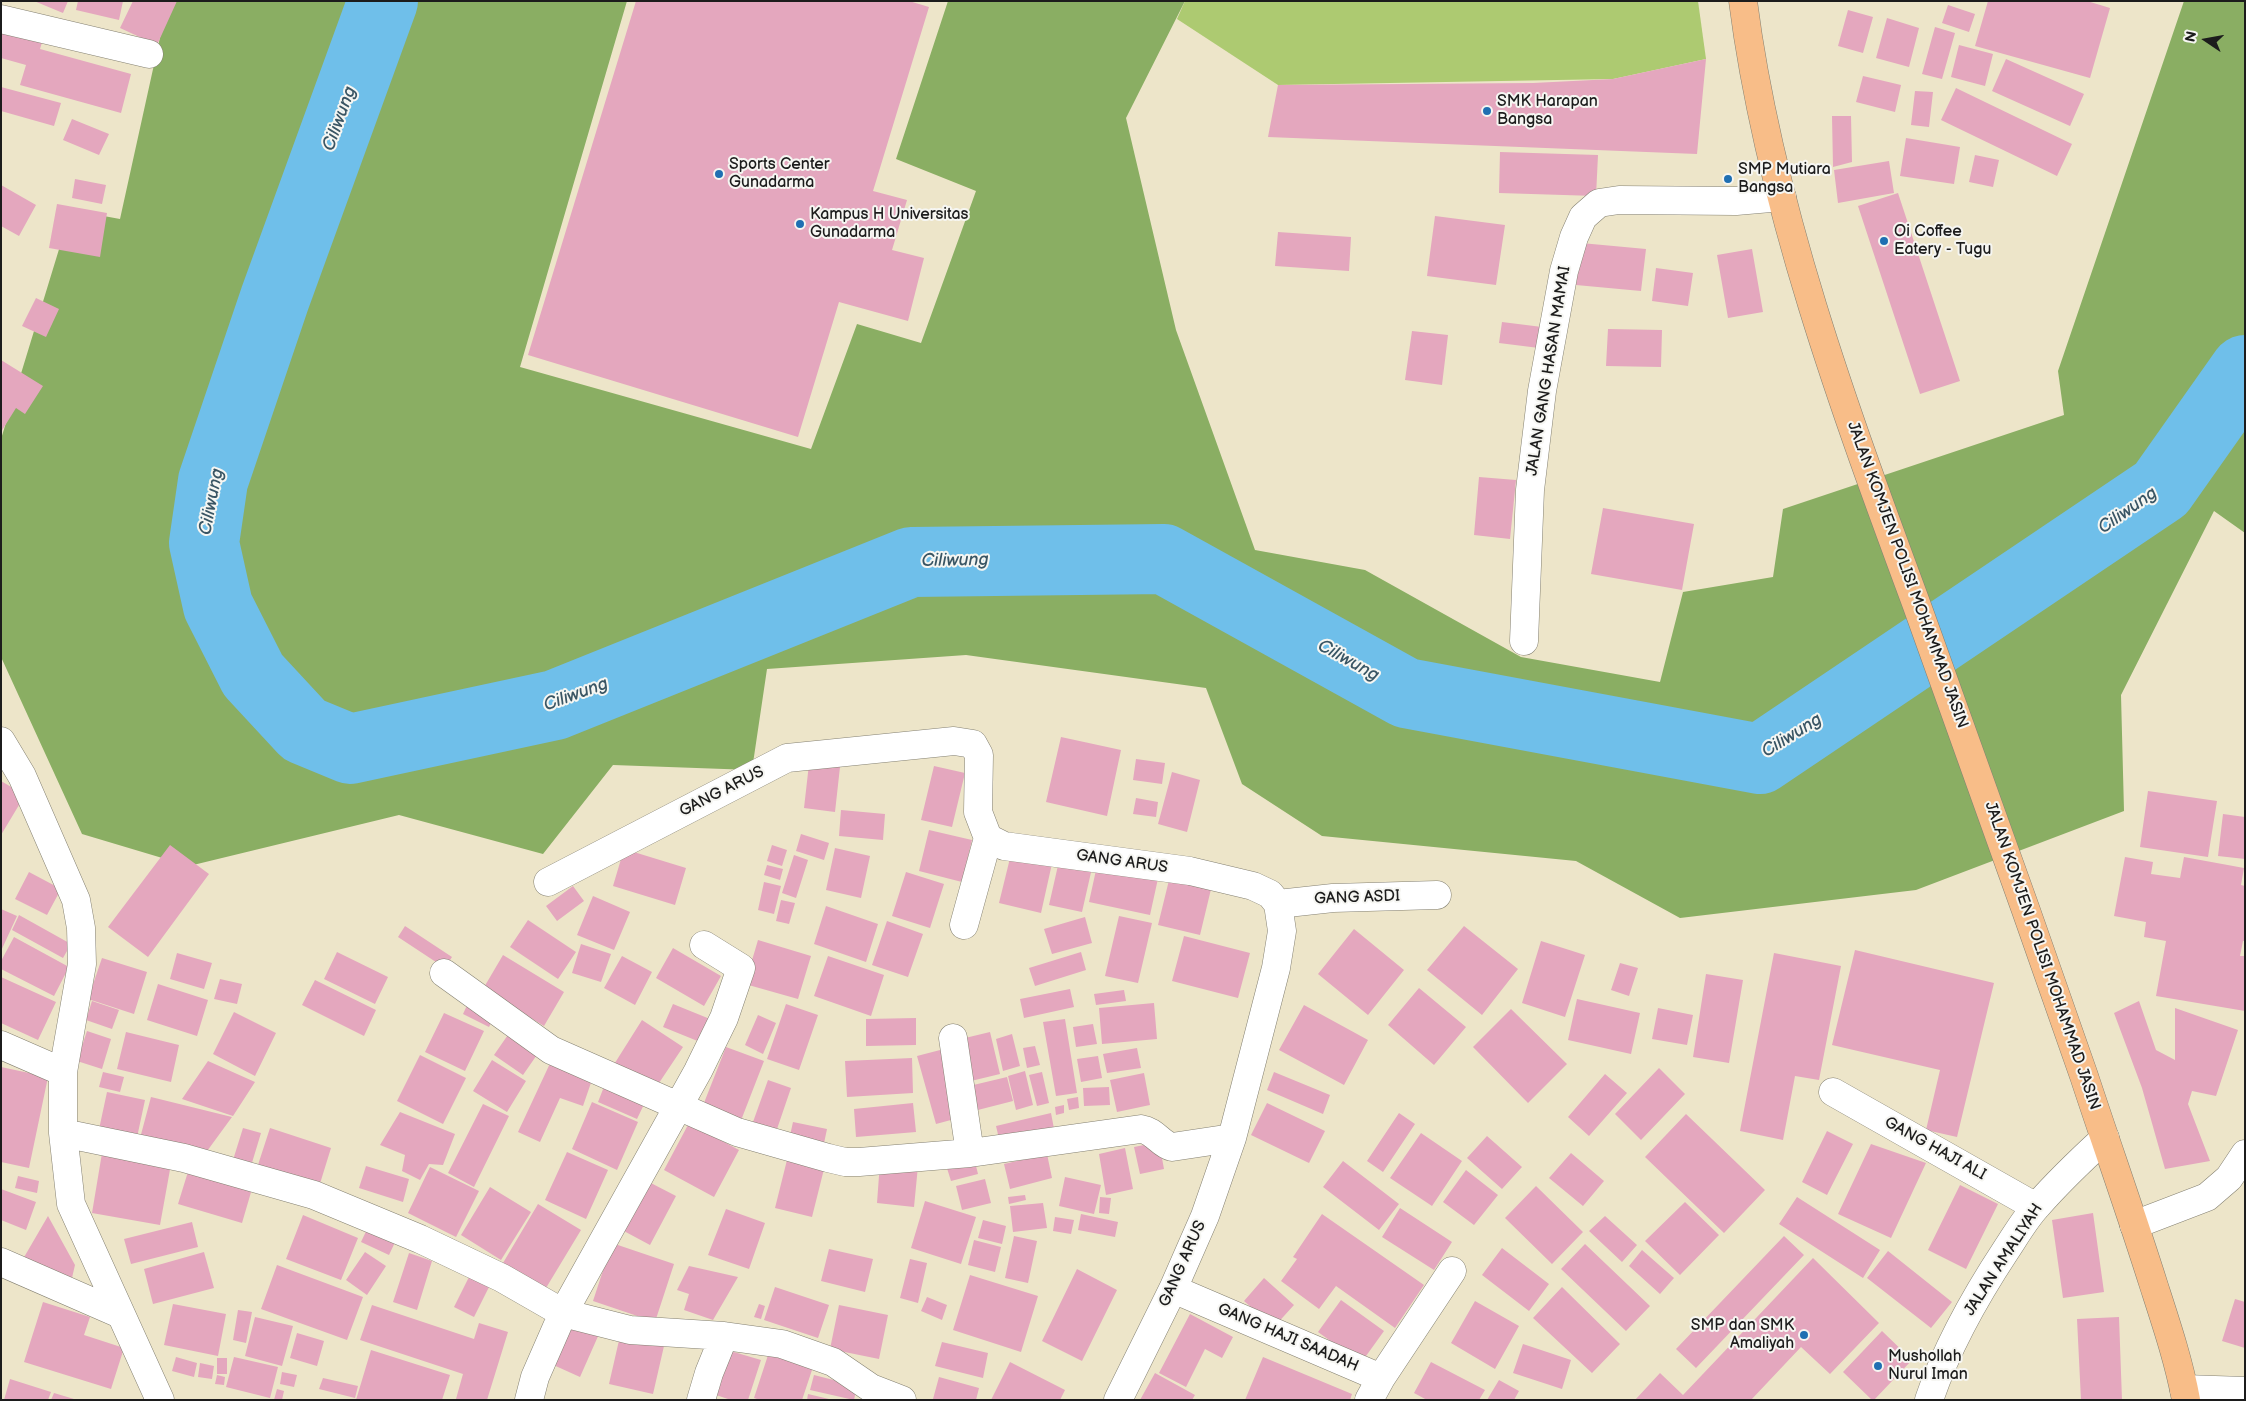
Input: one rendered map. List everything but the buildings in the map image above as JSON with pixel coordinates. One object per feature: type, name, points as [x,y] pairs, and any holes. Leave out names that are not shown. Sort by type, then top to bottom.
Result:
[{"type":"main road","name":"JALAN KOMJEN POLISI MOHAMMAD JASIN","points":[[1743,1],[1762,106],[1782,197],[1809,292],[1887,524],[2002,838],[2105,1138],[2161,1308],[2185,1394]]},
{"type":"street","points":[[1,19],[149,54]]},
{"type":"street","name":"JALAN GANG HASAN MAMAI","points":[[1524,642],[1530,490],[1542,391],[1564,271],[1574,237],[1583,217],[1599,203],[1618,200],[1736,201],[1782,197]]},
{"type":"street","points":[[1,741],[22,776],[76,900],[82,964],[63,1072],[63,1133],[71,1204],[120,1314],[142,1356],[160,1400]]},
{"type":"street","name":"GANG ARUS","points":[[548,882],[787,758],[954,741],[973,744],[979,756],[978,812],[988,838],[1004,846],[1190,871],[1236,880],[1270,894],[1278,904],[1282,931],[1276,968],[1232,1138],[1205,1216],[1173,1289],[1118,1400]]},
{"type":"street","points":[[964,925],[988,838]]},
{"type":"street","name":"GANG ASDI","points":[[1278,904],[1333,898],[1436,895]]},
{"type":"street","points":[[529,1400],[535,1377],[563,1313],[679,1108],[724,1018],[741,968],[704,945]]},
{"type":"street","points":[[444,973],[551,1050],[737,1132],[845,1162],[970,1153],[1141,1130],[1153,1133],[1166,1145],[1172,1147],[1232,1138]]},
{"type":"street","points":[[953,1038],[970,1153]]},
{"type":"street","points":[[1,1045],[63,1072]]},
{"type":"street","name":"GANG HAJI ALI","points":[[1833,1092],[2036,1207]]},
{"type":"street","points":[[63,1133],[184,1158],[314,1195],[420,1239],[502,1278],[563,1313],[630,1330],[724,1336],[782,1344],[833,1362],[871,1388],[902,1400]]},
{"type":"street","name":"JALAN AMALIYAH","points":[[1929,1400],[1939,1372],[1959,1330],[1989,1276],[2036,1207],[2072,1168],[2105,1138]]},
{"type":"street","points":[[2134,1225],[2207,1197],[2229,1178],[2245,1154]]},
{"type":"street","points":[[1,1262],[120,1314]]},
{"type":"street","points":[[1375,1389],[1452,1271]]},
{"type":"street","name":"GANG HAJI SAADAH","points":[[1173,1289],[1375,1389]]},
{"type":"street","points":[[702,1400],[709,1374],[724,1336]]},
{"type":"street","points":[[2185,1394],[2245,1391]]},
{"type":"green space","points":[[168,1],[627,1],[520,367],[811,449],[857,324],[921,343],[976,191],[896,159],[948,1],[1185,1],[1126,118],[1176,330],[1255,550],[1365,570],[1521,657],[1660,682],[1683,592],[1773,577],[1783,509],[2064,415],[2058,371],[2184,1],[2245,1],[2245,533],[2214,511],[2121,695],[2124,811],[1916,890],[1680,918],[1576,861],[1322,836],[1242,784],[1206,688],[966,655],[767,669],[752,770],[613,765],[543,854],[399,815],[189,866],[82,834],[1,657],[1,439],[71,210],[120,219]]},
{"type":"green space","points":[[1185,1],[1698,1],[1706,59],[1613,79],[1278,85],[1177,19]]},
{"type":"waterway","name":"Ciliwung","points":[[383,1],[275,298],[213,481],[204,543],[218,606],[253,675],[304,730],[350,749],[555,705],[911,562],[1164,559],[1406,693],[1760,759],[2161,489],[2245,370]]},
{"type":"place","name":"SMK Harapan Bangsa","points":[[1487,111]]},
{"type":"place","name":"Sports Center Gunadarma","points":[[719,174]]},
{"type":"place","name":"SMP Mutiara Bangsa","points":[[1728,179]]},
{"type":"place","name":"Kampus H Universitas Gunadarma","points":[[800,224]]},
{"type":"place","name":"Oi Coffee Eatery - Tugu","points":[[1884,241]]},
{"type":"place","name":"SMP dan SMK Amaliyah","points":[[1804,1335]]},
{"type":"place","name":"Mushollah Nurul Iman","points":[[1878,1366]]}]
